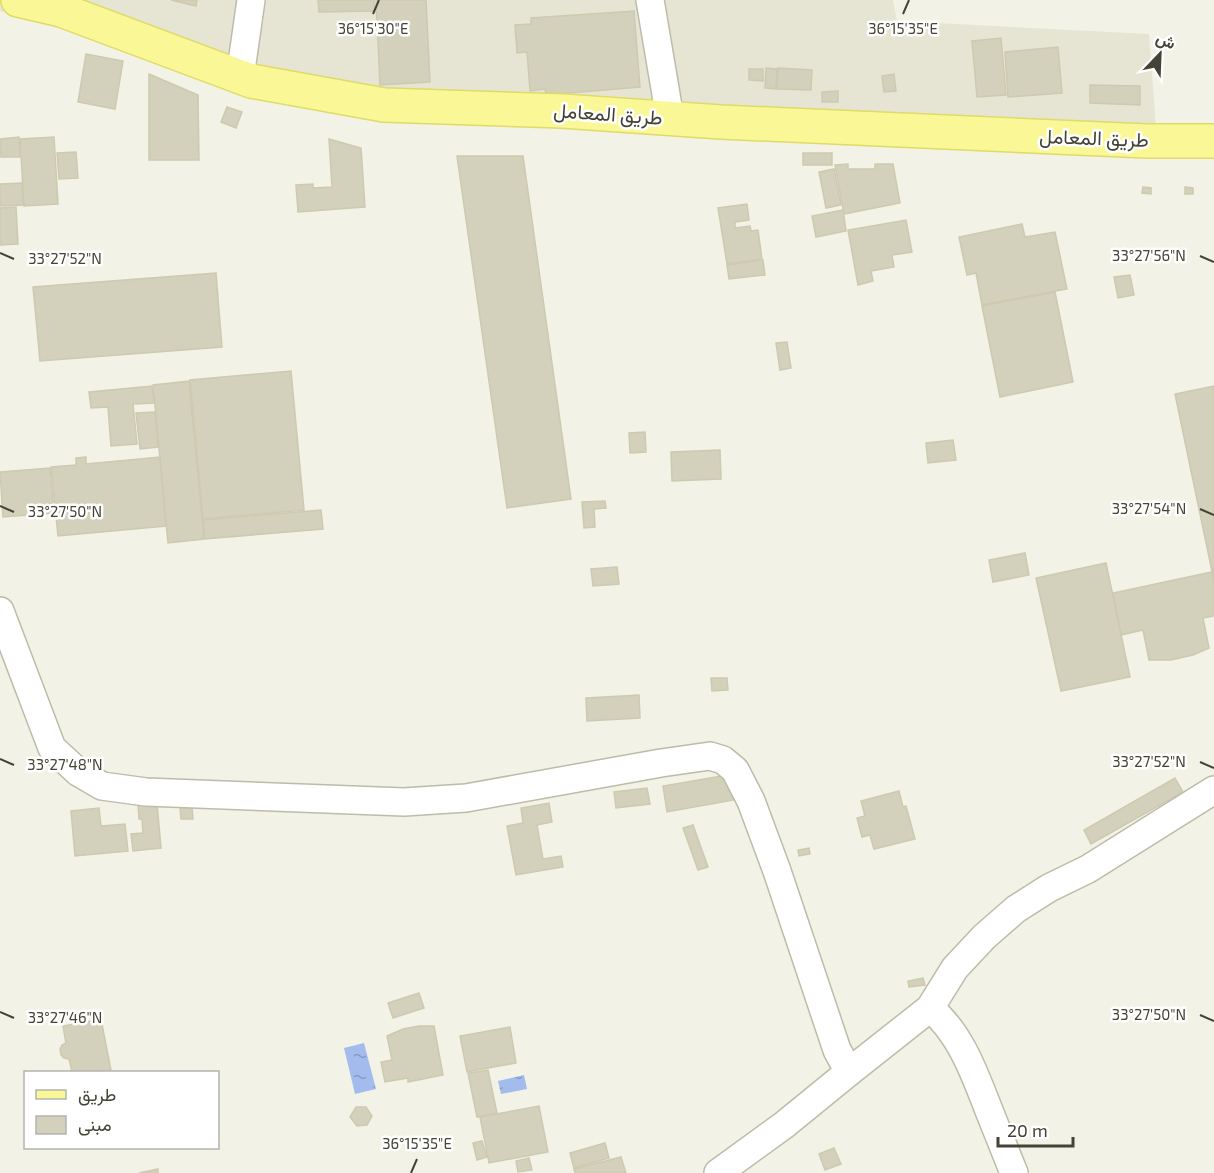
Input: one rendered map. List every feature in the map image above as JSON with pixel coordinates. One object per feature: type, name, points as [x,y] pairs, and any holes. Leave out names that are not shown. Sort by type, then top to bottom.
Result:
[{"type":"main road","name":"طريق المعامل","points":[[18,0],[61,10],[251,81],[384,105],[562,111],[721,122],[1135,141],[1214,141]]},
{"type":"street","points":[[240,77],[251,0]]},
{"type":"street","points":[[650,0],[670,118]]},
{"type":"street","points":[[0,611],[52,748],[78,772],[102,786],[146,792],[404,802],[466,798],[710,756],[723,760],[735,770],[751,801],[837,1050],[849,1072]]},
{"type":"street","points":[[718,1173],[784,1125],[930,1008],[955,969],[984,937],[1016,909],[1049,888],[1088,869],[1214,790]]},
{"type":"street","points":[[930,1008],[941,1017],[956,1038],[974,1071],[1014,1173]]},
{"type":"shaded area","points":[[0,0],[893,0],[897,21],[1149,34],[1158,155],[387,118],[57,24],[0,11]]},
{"type":"water","points":[[364,1043],[376,1089],[355,1094],[344,1048]]},
{"type":"water","points":[[524,1075],[527,1089],[501,1094],[498,1081]]},
{"type":"building","points":[[171,0],[197,0],[196,6]]},
{"type":"building","points":[[318,0],[374,0],[375,11],[319,12]]},
{"type":"building","points":[[376,0],[426,0],[430,82],[380,85]]},
{"type":"building","points":[[634,11],[640,87],[546,95],[545,89],[530,91],[527,52],[517,53],[515,25],[531,24],[531,18]]},
{"type":"building","points":[[1001,38],[1006,95],[977,97],[972,41]]},
{"type":"building","points":[[1058,47],[1062,93],[1008,97],[1005,52]]},
{"type":"building","points":[[86,54],[123,61],[115,109],[78,102]]},
{"type":"building","points":[[766,68],[777,69],[776,89],[765,88]]},
{"type":"building","points":[[778,68],[812,70],[811,90],[777,89]]},
{"type":"building","points":[[749,69],[763,69],[763,81],[749,80]]},
{"type":"building","points":[[149,74],[198,95],[199,160],[149,160]]},
{"type":"building","points":[[894,74],[896,91],[884,92],[882,76]]},
{"type":"building","points":[[1090,85],[1140,86],[1140,105],[1090,103]]},
{"type":"building","points":[[838,91],[838,102],[822,102],[822,92]]},
{"type":"building","points":[[227,107],[242,112],[236,128],[221,122]]},
{"type":"building","points":[[19,137],[20,157],[1,157],[0,139]]},
{"type":"building","points":[[54,137],[58,204],[24,206],[20,139]]},
{"type":"building","points":[[329,139],[361,148],[365,207],[298,212],[296,185],[313,184],[313,188],[332,187]]},
{"type":"building","points":[[76,152],[78,178],[59,179],[57,153]]},
{"type":"building","points":[[803,153],[832,153],[832,165],[803,165]]},
{"type":"building","points":[[457,156],[523,156],[571,499],[507,508]]},
{"type":"building","points":[[848,164],[848,169],[875,169],[875,164],[893,164],[900,203],[844,214],[835,165]]},
{"type":"building","points":[[834,169],[841,205],[826,208],[819,172]]},
{"type":"building","points":[[22,183],[23,205],[0,206],[0,184]]},
{"type":"building","points":[[1143,187],[1151,188],[1151,194],[1142,193]]},
{"type":"building","points":[[1185,187],[1193,188],[1193,194],[1185,194]]},
{"type":"building","points":[[747,204],[749,220],[735,222],[735,228],[750,226],[751,231],[758,230],[762,259],[727,264],[718,208]]},
{"type":"building","points":[[16,207],[18,244],[0,245],[0,208]]},
{"type":"building","points":[[843,210],[846,231],[816,237],[812,216]]},
{"type":"building","points":[[906,220],[912,252],[892,255],[894,267],[871,271],[873,281],[858,285],[848,230]]},
{"type":"building","points":[[1022,224],[1025,237],[1055,232],[1067,289],[982,305],[976,273],[967,275],[959,237]]},
{"type":"building","points":[[763,260],[765,275],[729,279],[727,265]]},
{"type":"building","points":[[216,273],[222,347],[40,361],[33,287]]},
{"type":"building","points":[[1130,275],[1134,295],[1118,298],[1114,277]]},
{"type":"building","points":[[1055,292],[1073,382],[1000,397],[982,306]]},
{"type":"building","points":[[787,342],[791,368],[780,370],[776,343]]},
{"type":"building","points":[[291,371],[304,510],[203,519],[190,380]]},
{"type":"building","points":[[189,381],[204,539],[168,543],[153,385]]},
{"type":"building","points":[[152,386],[154,403],[133,404],[137,444],[111,446],[108,407],[91,408],[89,392]]},
{"type":"building","points":[[1214,386],[1214,581],[1175,394]]},
{"type":"building","points":[[155,412],[158,447],[140,449],[136,413]]},
{"type":"building","points":[[645,432],[646,452],[630,453],[629,433]]},
{"type":"building","points":[[953,440],[956,460],[928,463],[926,443]]},
{"type":"building","points":[[720,450],[721,479],[672,481],[671,452]]},
{"type":"building","points":[[86,457],[86,464],[160,457],[166,526],[58,536],[51,467],[76,465],[76,458]]},
{"type":"building","points":[[50,468],[54,513],[3,517],[0,472]]},
{"type":"building","points":[[605,501],[606,508],[594,509],[595,527],[584,528],[582,502]]},
{"type":"building","points":[[321,510],[323,529],[205,539],[203,520]]},
{"type":"building","points":[[1025,553],[1029,575],[993,582],[989,560]]},
{"type":"building","points":[[1106,563],[1130,677],[1061,691],[1036,578]]},
{"type":"building","points":[[617,567],[619,584],[593,586],[591,569]]},
{"type":"building","points":[[1212,572],[1214,616],[1203,618],[1209,648],[1193,655],[1171,660],[1149,660],[1143,630],[1121,635],[1113,593]]},
{"type":"building","points":[[711,678],[727,678],[728,690],[712,691]]},
{"type":"building","points":[[639,695],[640,718],[587,721],[586,698]]},
{"type":"building","points":[[727,775],[739,799],[667,812],[663,786]]},
{"type":"building","points":[[1175,778],[1183,792],[1091,844],[1084,830]]},
{"type":"building","points":[[647,788],[650,804],[616,808],[614,792]]},
{"type":"building","points":[[899,791],[903,807],[906,806],[915,839],[874,849],[870,835],[862,837],[857,818],[865,816],[861,801]]},
{"type":"building","points":[[157,803],[161,848],[133,851],[131,834],[143,833],[138,805]]},
{"type":"building","points":[[549,803],[552,822],[537,825],[543,859],[561,856],[563,867],[516,875],[507,826],[523,823],[521,808]]},
{"type":"building","points":[[192,807],[193,819],[181,819],[180,808]]},
{"type":"building","points":[[99,808],[101,826],[125,824],[128,851],[75,856],[71,811]]},
{"type":"building","points":[[693,825],[708,867],[698,870],[683,828]]},
{"type":"building","points":[[809,848],[810,854],[799,856],[798,850]]},
{"type":"building","points":[[923,978],[925,985],[909,987],[908,981]]},
{"type":"building","points":[[419,993],[424,1008],[393,1018],[388,1003]]},
{"type":"building","points":[[101,1019],[111,1070],[72,1071],[69,1059],[61,1055],[60,1049],[66,1043],[63,1026]]},
{"type":"building","points":[[434,1026],[443,1075],[408,1082],[408,1078],[385,1082],[381,1062],[392,1060],[387,1036],[403,1029]]},
{"type":"building","points":[[510,1027],[516,1063],[467,1072],[460,1036]]},
{"type":"building","points":[[488,1070],[497,1113],[477,1117],[468,1073]]},
{"type":"building","points":[[539,1106],[548,1152],[489,1163],[480,1117]]},
{"type":"building","points":[[356,1107],[366,1107],[372,1116],[367,1125],[357,1126],[350,1117]]},
{"type":"building","points":[[482,1141],[487,1157],[477,1160],[473,1143]]},
{"type":"building","points":[[605,1143],[609,1158],[574,1168],[570,1153]]},
{"type":"building","points":[[834,1148],[841,1164],[825,1170],[819,1154]]},
{"type":"building","points":[[621,1157],[626,1173],[575,1173],[574,1169]]},
{"type":"building","points":[[529,1158],[532,1170],[518,1172],[516,1161]]},
{"type":"building","points":[[158,1169],[158,1173],[139,1173]]}]
